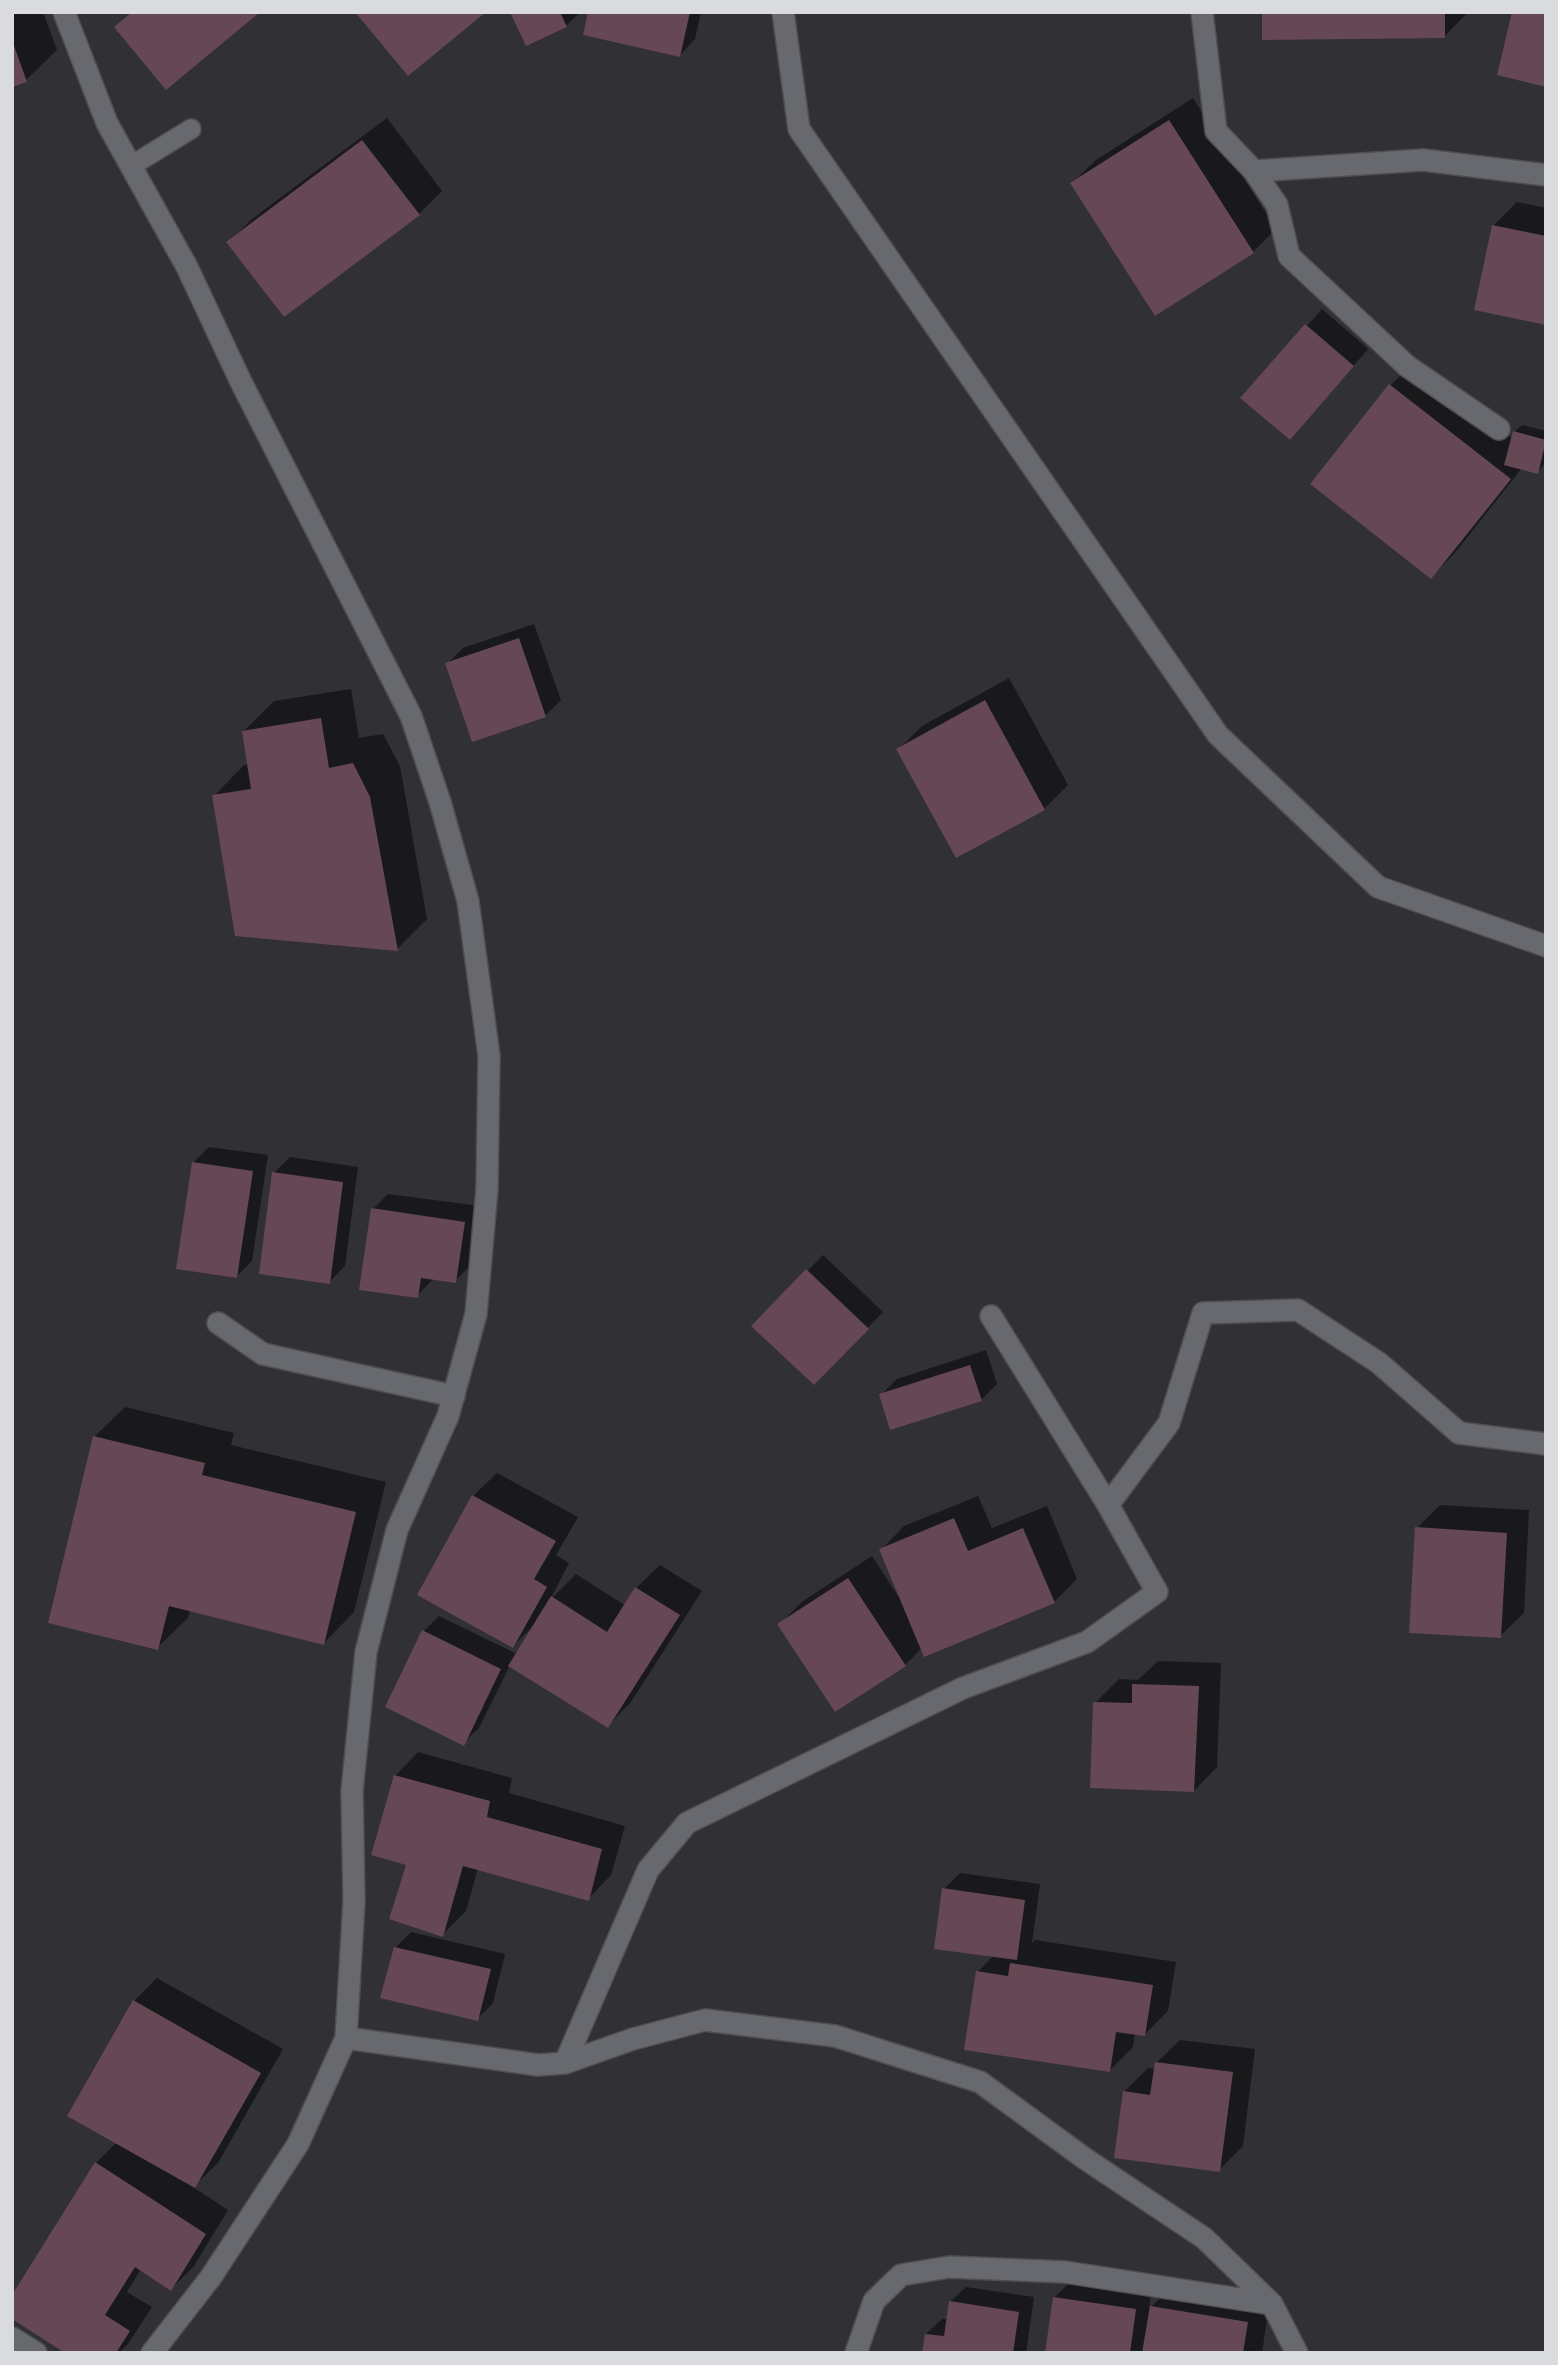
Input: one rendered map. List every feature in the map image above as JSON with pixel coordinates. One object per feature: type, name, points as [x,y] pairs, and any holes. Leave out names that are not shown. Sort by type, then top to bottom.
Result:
[{"type":"street","points":[[64,12],[107,122],[187,267],[241,382],[411,716],[440,802],[467,901],[489,1056],[487,1189],[476,1314],[448,1416],[397,1530],[366,1652],[352,1791],[354,1902],[346,2038],[298,2144],[211,2277],[152,2353]]},
{"type":"street","points":[[783,12],[799,128],[1218,735],[1378,887],[1546,946]]},
{"type":"street","points":[[1202,12],[1216,131],[1254,170],[1277,205],[1289,256],[1407,366],[1499,429]]},
{"type":"street","points":[[1254,170],[1423,160],[1546,175]]},
{"type":"street","points":[[1108,1505],[1169,1423],[1203,1313],[1298,1310],[1379,1363],[1459,1433],[1546,1444]]},
{"type":"street","points":[[565,2063],[648,1870],[687,1823],[963,1688],[1087,1642],[1157,1592],[1108,1505],[991,1316]]},
{"type":"street","points":[[218,1323],[263,1354],[454,1396]]},
{"type":"street","points":[[346,2038],[538,2065],[565,2063],[633,2039],[705,2020],[835,2036],[980,2082],[1084,2158],[1204,2238],[1272,2304],[1297,2353]]},
{"type":"street","points":[[856,2353],[874,2301],[901,2275],[949,2267],[1065,2272],[1272,2304]]},
{"type":"street","points":[[12,2338],[36,2353]]},
{"type":"lane","points":[[131,166],[191,129]]},
{"type":"building","points":[[132,12],[260,12],[166,90],[114,27]]},
{"type":"building","points":[[355,12],[486,12],[408,76]]},
{"type":"building","points":[[510,12],[560,12],[567,27],[526,46]]},
{"type":"building","points":[[588,12],[690,12],[680,57],[583,35]]},
{"type":"building","points":[[1262,12],[1445,12],[1445,38],[1262,40]]},
{"type":"building","points":[[1512,12],[1546,12],[1546,87],[1497,75]]},
{"type":"building","points":[[12,40],[27,82],[12,87]]},
{"type":"building","points":[[1169,120],[1254,253],[1155,316],[1070,183]]},
{"type":"building","points":[[362,140],[420,215],[284,317],[226,242]]},
{"type":"building","points":[[1492,225],[1546,236],[1546,325],[1474,310]]},
{"type":"building","points":[[1305,324],[1354,366],[1290,440],[1240,398]]},
{"type":"building","points":[[1389,384],[1511,479],[1431,579],[1310,484]]},
{"type":"building","points":[[1513,431],[1546,440],[1538,474],[1504,465]]},
{"type":"building","points":[[519,638],[546,717],[472,742],[445,663]]},
{"type":"building","points":[[985,700],[1045,810],[956,858],[896,749]]},
{"type":"building","points":[[321,718],[329,768],[353,763],[370,797],[398,951],[235,936],[212,795],[251,789],[242,731]]},
{"type":"building","points":[[192,1162],[253,1171],[237,1278],[176,1269]]},
{"type":"building","points":[[272,1172],[343,1182],[330,1284],[259,1274]]},
{"type":"building","points":[[371,1208],[465,1222],[456,1283],[421,1278],[418,1298],[359,1290]]},
{"type":"building","points":[[806,1269],[869,1329],[814,1385],[751,1326]]},
{"type":"building","points":[[970,1365],[982,1401],[890,1430],[879,1394]]},
{"type":"building","points":[[93,1436],[205,1463],[202,1475],[356,1512],[324,1645],[169,1606],[158,1650],[48,1623]]},
{"type":"building","points":[[472,1495],[556,1541],[534,1579],[547,1587],[513,1648],[417,1595]]},
{"type":"building","points":[[954,1518],[968,1551],[1023,1528],[1055,1603],[924,1657],[879,1549]]},
{"type":"building","points":[[1415,1527],[1507,1533],[1501,1638],[1409,1633]]},
{"type":"building","points":[[848,1578],[906,1666],[835,1712],[777,1624]]},
{"type":"building","points":[[635,1587],[680,1615],[608,1728],[508,1666],[551,1596],[607,1632]]},
{"type":"building","points":[[422,1630],[501,1669],[464,1746],[385,1707]]},
{"type":"building","points":[[1132,1684],[1199,1686],[1194,1792],[1090,1788],[1093,1702],[1132,1703]]},
{"type":"building","points":[[394,1775],[490,1801],[487,1817],[602,1849],[589,1901],[463,1866],[443,1937],[389,1919],[406,1865],[371,1855]]},
{"type":"building","points":[[942,1888],[1025,1900],[1017,1960],[934,1949]]},
{"type":"building","points":[[394,1947],[491,1969],[478,2021],[380,1998]]},
{"type":"building","points":[[1010,1963],[1153,1985],[1145,2036],[1116,2032],[1110,2072],[964,2050],[976,1971],[1008,1976]]},
{"type":"building","points":[[133,2000],[261,2073],[195,2188],[67,2116]]},
{"type":"building","points":[[1155,2062],[1233,2072],[1220,2172],[1114,2158],[1123,2091],[1150,2095]]},
{"type":"building","points":[[95,2162],[206,2234],[171,2291],[135,2267],[105,2315],[130,2331],[116,2353],[65,2353],[12,2319],[12,2295]]},
{"type":"building","points":[[1053,2297],[1136,2309],[1130,2353],[1045,2353]]},
{"type":"building","points":[[949,2301],[1019,2312],[1013,2353],[922,2353],[925,2334],[944,2336]]},
{"type":"building","points":[[1150,2306],[1248,2322],[1243,2353],[1142,2353]]}]
